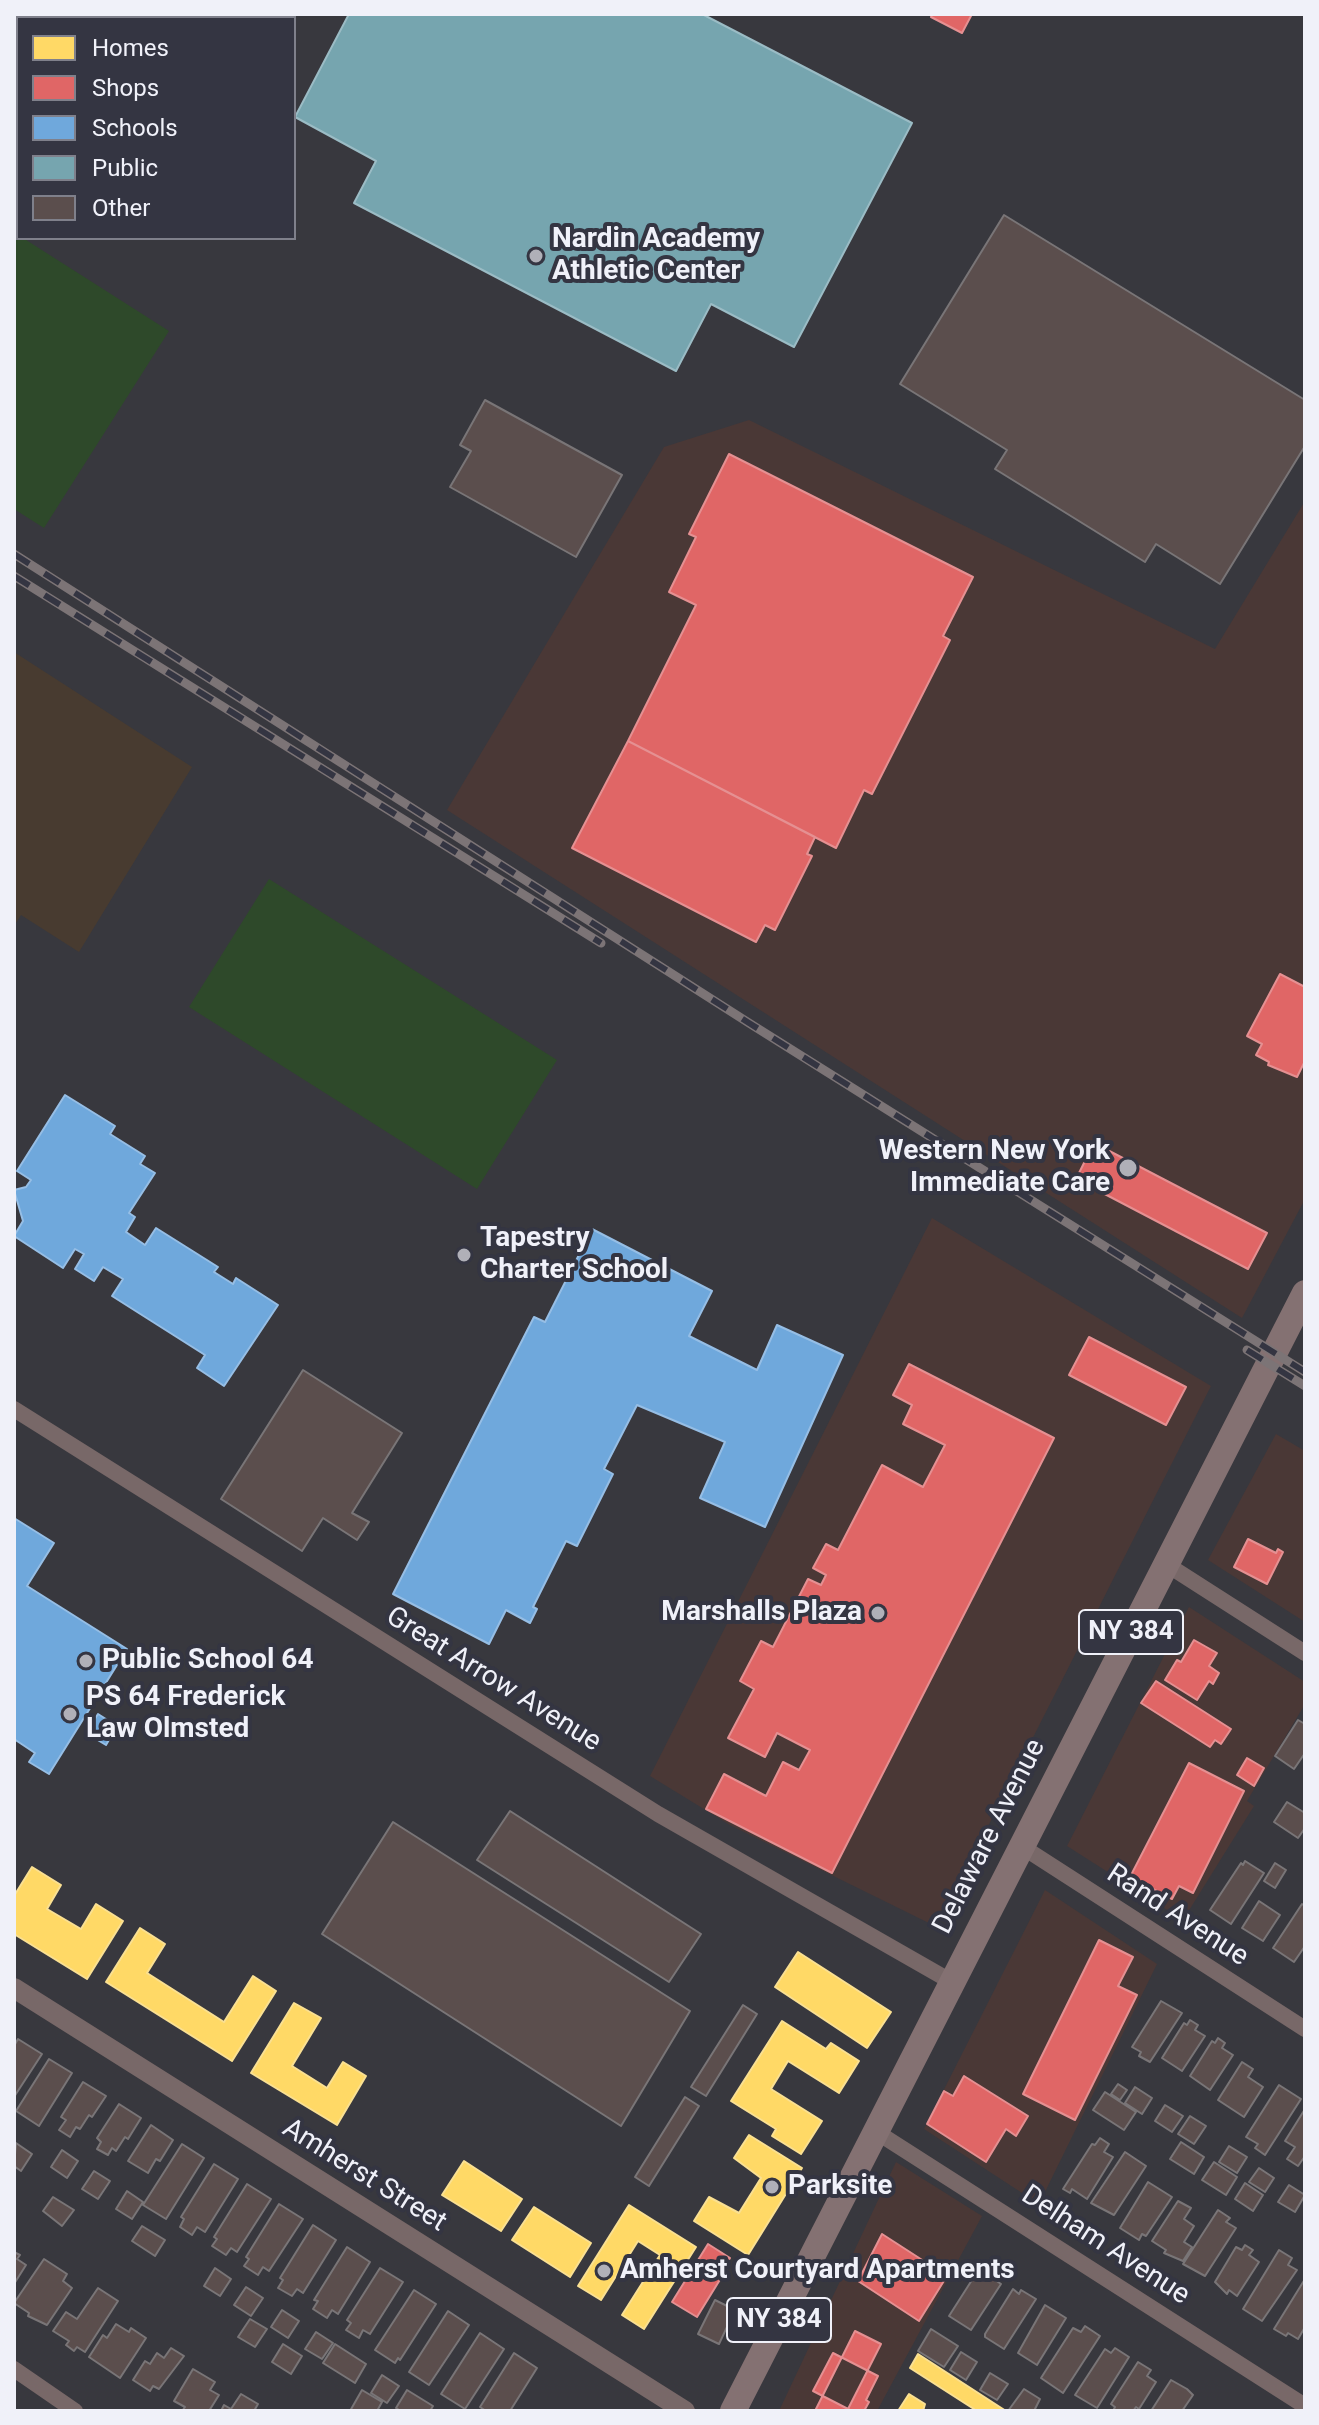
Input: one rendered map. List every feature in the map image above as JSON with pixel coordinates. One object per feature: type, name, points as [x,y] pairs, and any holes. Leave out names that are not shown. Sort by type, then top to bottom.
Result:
[{"type":"main road","name":"Delaware Avenue","points":[[733,2411],[1305,1293]]},
{"type":"street","name":"Great Arrow Avenue","points":[[14,1409],[658,1814],[952,1982]]},
{"type":"street","points":[[1166,1564],[1305,1653]]},
{"type":"street","name":"Rand Avenue","points":[[1021,1846],[1305,2029]]},
{"type":"street","name":"Amherst Street","points":[[14,1988],[685,2411]]},
{"type":"street","name":"Delham Avenue","points":[[875,2131],[1305,2406]]},
{"type":"street","points":[[14,2369],[75,2411]]},
{"type":"shaded area","points":[[749,420],[1215,649],[1305,501],[1305,1199],[1242,1318],[447,810],[664,447]]},
{"type":"shaded area","points":[[14,652],[192,767],[79,952],[21,915],[14,926]]},
{"type":"shaded area","points":[[932,1218],[1211,1386],[937,1927],[730,1825],[650,1776]]},
{"type":"shaded area","points":[[1276,1434],[1305,1451],[1305,1622],[1208,1560]]},
{"type":"shaded area","points":[[1189,1607],[1305,1682],[1305,1704],[1247,1801],[1254,1806],[1183,1920],[1067,1846]]},
{"type":"shaded area","points":[[1045,1890],[1157,1964],[1039,2204],[924,2129]]},
{"type":"shaded area","points":[[896,2162],[982,2216],[877,2411],[779,2411]]},
{"type":"green space","points":[[14,232],[16,240],[26,240],[169,331],[44,528],[14,509]]},
{"type":"green space","points":[[269,879],[557,1060],[477,1189],[189,1007]]},
{"type":"building: Homes","points":[[32,1867],[61,1885],[47,1909],[81,1929],[96,1904],[123,1921],[87,1979],[14,1934],[14,1896]]},
{"type":"building: Homes","points":[[140,1928],[165,1944],[147,1973],[224,2022],[253,1976],[276,1991],[232,2061],[106,1982]]},
{"type":"building: Homes","points":[[798,1952],[891,2012],[867,2048],[775,1987]]},
{"type":"building: Homes","points":[[294,2003],[321,2018],[292,2066],[327,2088],[343,2062],[366,2076],[337,2125],[251,2073]]},
{"type":"building: Homes","points":[[782,2021],[826,2049],[831,2043],[859,2061],[839,2093],[788,2061],[771,2089],[822,2121],[801,2154],[772,2136],[776,2129],[731,2101]]},
{"type":"building: Homes","name":"Parksite","points":[[749,2135],[802,2168],[748,2255],[694,2221],[709,2197],[739,2213],[761,2178],[734,2158]]},
{"type":"building: Homes","points":[[464,2161],[522,2199],[501,2231],[442,2195]]},
{"type":"building: Homes","name":"Amherst Courtyard Apartments","points":[[629,2205],[696,2247],[644,2329],[622,2315],[660,2255],[638,2241],[601,2300],[578,2286]]},
{"type":"building: Homes","points":[[534,2207],[591,2243],[570,2277],[512,2240]]},
{"type":"building: Homes","points":[[918,2354],[1006,2411],[977,2411],[910,2368]]},
{"type":"building: Homes","points":[[909,2394],[925,2404],[923,2411],[898,2411]]},
{"type":"building: Shops","points":[[932,14],[972,14],[962,33],[931,17]]},
{"type":"building: Shops","points":[[729,454],[973,577],[943,636],[950,640],[872,794],[864,790],[836,848],[628,741],[696,605],[669,592],[696,537],[689,534]]},
{"type":"building: Shops","points":[[628,741],[815,837],[807,854],[812,856],[775,930],[765,925],[756,942],[572,848]]},
{"type":"building: Shops","points":[[1280,974],[1305,987],[1305,1061],[1297,1077],[1268,1065],[1269,1062],[1256,1055],[1262,1044],[1247,1036]]},
{"type":"building: Shops","points":[[1094,1143],[1267,1233],[1248,1269],[1076,1179]]},
{"type":"building: Shops","points":[[1089,1337],[1186,1387],[1166,1425],[1069,1375]]},
{"type":"building: Shops","name":"Marshalls Plaza","points":[[909,1364],[1054,1438],[832,1873],[706,1809],[724,1774],[766,1796],[783,1762],[799,1770],[810,1750],[777,1733],[765,1757],[728,1738],[754,1689],[740,1681],[761,1641],[773,1647],[808,1579],[821,1585],[826,1575],[813,1568],[826,1544],[838,1550],[882,1465],[923,1487],[945,1445],[903,1424],[912,1405],[893,1395]]},
{"type":"building: Shops","points":[[1248,1539],[1276,1553],[1278,1549],[1283,1552],[1267,1584],[1234,1567]]},
{"type":"building: Shops","points":[[1194,1640],[1217,1653],[1209,1666],[1219,1673],[1213,1684],[1209,1681],[1197,1700],[1165,1680]]},
{"type":"building: Shops","points":[[1156,1681],[1231,1729],[1221,1744],[1215,1740],[1210,1747],[1141,1703]]},
{"type":"building: Shops","points":[[1247,1758],[1264,1768],[1254,1786],[1237,1775]]},
{"type":"building: Shops","points":[[1189,1763],[1244,1791],[1193,1893],[1179,1886],[1172,1899],[1130,1877]]},
{"type":"building: Shops","points":[[1099,1940],[1133,1957],[1118,1986],[1137,1995],[1075,2120],[1023,2094]]},
{"type":"building: Shops","points":[[964,2076],[1028,2116],[1016,2136],[1006,2129],[986,2162],[927,2124],[944,2091],[953,2096]]},
{"type":"building: Shops","points":[[882,2234],[947,2276],[919,2321],[858,2281]]},
{"type":"building: Shops","points":[[708,2244],[730,2258],[729,2265],[697,2317],[672,2302]]},
{"type":"building: Shops","points":[[855,2331],[881,2344],[847,2411],[815,2411]]},
{"type":"building: Shops","points":[[833,2353],[878,2376],[864,2411],[852,2411],[813,2391]]},
{"type":"building: Schools","points":[[65,1095],[115,1126],[110,1134],[145,1156],[140,1164],[155,1173],[129,1213],[135,1217],[126,1232],[145,1245],[156,1228],[218,1267],[214,1272],[233,1284],[236,1278],[278,1305],[224,1386],[197,1368],[205,1355],[112,1296],[123,1279],[103,1267],[94,1281],[75,1269],[84,1254],[75,1249],[63,1268],[14,1236],[23,1221],[14,1190],[26,1187],[31,1180],[17,1171]]},
{"type":"building: Schools","name":"Tapestry Charter School","points":[[592,1229],[712,1291],[689,1336],[757,1370],[777,1325],[843,1355],[765,1527],[700,1498],[725,1442],[637,1405],[604,1469],[613,1474],[577,1546],[566,1541],[533,1607],[537,1609],[530,1623],[506,1610],[489,1644],[393,1594],[534,1317],[545,1322]]},
{"type":"building: Schools","name":"PS 64 Frederick Law Olmsted","points":[[14,1518],[54,1543],[27,1586],[127,1649],[49,1774],[29,1762],[35,1753],[14,1739]]},
{"type":"building: Schools","points":[[98,1714],[117,1726],[106,1745],[86,1733]]},
{"type":"building: Public","points":[[349,14],[702,14],[912,123],[794,347],[711,304],[676,371],[354,203],[376,161],[296,115]]},
{"type":"building: Other","points":[[14,14],[281,14],[16,16],[14,53]]},
{"type":"building: Other","points":[[14,93],[16,196],[14,195]]},
{"type":"building: Other","points":[[1004,215],[1305,400],[1305,446],[1220,584],[1156,544],[1145,562],[995,469],[1007,450],[900,384]]},
{"type":"building: Other","points":[[485,400],[622,475],[576,557],[450,487],[471,451],[460,445]]},
{"type":"building: Other","points":[[303,1370],[402,1433],[352,1513],[369,1522],[357,1540],[323,1518],[302,1551],[221,1499]]},
{"type":"building: Other","points":[[1298,1720],[1305,1724],[1305,1753],[1294,1769],[1275,1756]]},
{"type":"building: Other","points":[[1287,1802],[1305,1813],[1305,1828],[1298,1838],[1274,1822]]},
{"type":"building: Other","points":[[510,1811],[701,1934],[669,1982],[477,1860]]},
{"type":"building: Other","points":[[393,1822],[690,2011],[621,2126],[322,1934]]},
{"type":"building: Other","points":[[1245,1861],[1264,1873],[1231,1924],[1210,1910]]},
{"type":"building: Other","points":[[1275,1863],[1286,1870],[1275,1888],[1264,1881]]},
{"type":"building: Other","points":[[1259,1901],[1280,1915],[1263,1941],[1242,1928]]},
{"type":"building: Other","points":[[1302,1904],[1305,1906],[1305,1946],[1294,1962],[1273,1948]]},
{"type":"building: Other","points":[[1161,2001],[1182,2013],[1150,2062],[1139,2056],[1141,2052],[1132,2047]]},
{"type":"building: Other","points":[[743,2005],[757,2014],[706,2096],[691,2087]]},
{"type":"building: Other","points":[[1190,2020],[1198,2025],[1195,2030],[1205,2036],[1182,2071],[1162,2058],[1184,2023],[1187,2025]]},
{"type":"building: Other","points":[[1218,2038],[1225,2043],[1222,2048],[1233,2055],[1210,2090],[1190,2076],[1212,2041],[1215,2043]]},
{"type":"building: Other","points":[[18,2039],[42,2054],[14,2097],[14,2046]]},
{"type":"building: Other","points":[[49,2059],[72,2073],[39,2126],[16,2111]]},
{"type":"building: Other","points":[[1242,2062],[1253,2069],[1248,2077],[1263,2087],[1244,2117],[1218,2100]]},
{"type":"building: Other","points":[[83,2082],[106,2096],[92,2117],[89,2115],[70,2137],[59,2130],[66,2120],[61,2117]]},
{"type":"building: Other","points":[[1118,2084],[1127,2090],[1120,2100],[1111,2094]]},
{"type":"building: Other","points":[[1279,2085],[1301,2099],[1265,2155],[1255,2148],[1258,2144],[1246,2137]]},
{"type":"building: Other","points":[[1135,2087],[1152,2098],[1142,2114],[1125,2103]]},
{"type":"building: Other","points":[[1105,2092],[1136,2112],[1124,2130],[1093,2110]]},
{"type":"building: Other","points":[[685,2097],[699,2106],[649,2186],[635,2177]]},
{"type":"building: Other","points":[[119,2104],[141,2118],[128,2139],[125,2137],[116,2151],[112,2148],[108,2155],[97,2149],[101,2142],[97,2138]]},
{"type":"building: Other","points":[[1165,2105],[1183,2116],[1172,2132],[1155,2121]]},
{"type":"building: Other","points":[[1305,2109],[1305,2156],[1298,2166],[1287,2159],[1295,2147],[1285,2141]]},
{"type":"building: Other","points":[[1190,2116],[1206,2126],[1194,2144],[1178,2134]]},
{"type":"building: Other","points":[[151,2125],[173,2140],[148,2173],[128,2161]]},
{"type":"building: Other","points":[[1100,2138],[1109,2144],[1104,2152],[1113,2157],[1087,2199],[1072,2189],[1070,2193],[1063,2189],[1092,2144],[1095,2145]]},
{"type":"building: Other","points":[[1181,2142],[1204,2157],[1194,2174],[1170,2159]]},
{"type":"building: Other","points":[[16,2143],[32,2154],[21,2171],[14,2166]]},
{"type":"building: Other","points":[[182,2144],[204,2158],[166,2219],[143,2205]]},
{"type":"building: Other","points":[[1229,2146],[1247,2157],[1237,2173],[1219,2162]]},
{"type":"building: Other","points":[[62,2150],[78,2161],[67,2178],[51,2167]]},
{"type":"building: Other","points":[[1125,2152],[1146,2166],[1114,2215],[1091,2203]]},
{"type":"building: Other","points":[[1214,2162],[1237,2177],[1226,2195],[1202,2180]]},
{"type":"building: Other","points":[[214,2164],[238,2179],[205,2232],[197,2227],[192,2235],[180,2227],[184,2219],[181,2217]]},
{"type":"building: Other","points":[[1259,2168],[1274,2178],[1265,2192],[1249,2182]]},
{"type":"building: Other","points":[[94,2171],[110,2181],[98,2199],[82,2189]]},
{"type":"building: Other","points":[[1148,2182],[1172,2197],[1146,2236],[1142,2234],[1139,2240],[1120,2228]]},
{"type":"building: Other","points":[[1245,2183],[1263,2195],[1253,2211],[1235,2199]]},
{"type":"building: Other","points":[[247,2184],[271,2199],[237,2252],[231,2248],[226,2255],[212,2246],[217,2239],[214,2237]]},
{"type":"building: Other","points":[[1289,2185],[1305,2195],[1295,2212],[1278,2202]]},
{"type":"building: Other","points":[[127,2191],[143,2202],[132,2219],[116,2209]]},
{"type":"building: Other","points":[[53,2197],[74,2210],[62,2226],[43,2211]]},
{"type":"building: Other","points":[[1178,2201],[1191,2208],[1184,2219],[1194,2226],[1184,2242],[1192,2247],[1183,2261],[1164,2253],[1166,2250],[1152,2241]]},
{"type":"building: Other","points":[[279,2204],[303,2219],[269,2271],[263,2267],[258,2275],[244,2266],[249,2259],[246,2257]]},
{"type":"building: Other","points":[[1218,2210],[1230,2218],[1226,2222],[1236,2228],[1205,2276],[1183,2264]]},
{"type":"building: Other","points":[[313,2225],[336,2240],[303,2293],[297,2289],[292,2296],[278,2288],[283,2280],[280,2278]]},
{"type":"building: Other","points":[[142,2226],[165,2240],[155,2256],[132,2241]]},
{"type":"building: Other","points":[[1245,2245],[1253,2250],[1249,2255],[1259,2262],[1237,2296],[1229,2290],[1227,2294],[1215,2282],[1236,2247],[1242,2250]]},
{"type":"building: Other","points":[[347,2247],[370,2262],[338,2314],[332,2310],[327,2318],[313,2309],[318,2301],[314,2300]]},
{"type":"building: Other","points":[[1279,2250],[1292,2258],[1288,2265],[1297,2270],[1262,2321],[1243,2309]]},
{"type":"building: Other","points":[[14,2252],[20,2255],[17,2259],[26,2265],[14,2284]]},
{"type":"building: Other","points":[[44,2259],[67,2274],[63,2281],[72,2288],[47,2325],[28,2316],[29,2313],[14,2303]]},
{"type":"building: Other","points":[[215,2268],[231,2279],[220,2296],[204,2286]]},
{"type":"building: Other","points":[[380,2268],[403,2282],[370,2334],[363,2330],[359,2338],[346,2330],[351,2323],[347,2320]]},
{"type":"building: Other","points":[[979,2269],[1001,2284],[971,2330],[949,2316]]},
{"type":"building: Other","points":[[1305,2279],[1305,2327],[1298,2339],[1274,2329]]},
{"type":"building: Other","points":[[246,2287],[263,2298],[251,2316],[234,2305]]},
{"type":"building: Other","points":[[98,2288],[118,2301],[85,2352],[77,2347],[74,2351],[66,2345],[69,2341],[53,2331],[66,2312],[77,2319]]},
{"type":"building: Other","points":[[1013,2289],[1036,2299],[1004,2349],[985,2334]]},
{"type":"building: Other","points":[[414,2290],[436,2304],[395,2363],[375,2350]]},
{"type":"building: Other","points":[[715,2300],[735,2310],[719,2344],[698,2334]]},
{"type":"building: Other","points":[[1045,2305],[1066,2318],[1037,2365],[1018,2353]]},
{"type":"building: Other","points":[[282,2310],[299,2321],[288,2338],[271,2327]]},
{"type":"building: Other","points":[[448,2311],[469,2325],[429,2385],[409,2372]]},
{"type":"building: Other","points":[[250,2319],[267,2329],[255,2347],[238,2337]]},
{"type":"building: Other","points":[[116,2324],[129,2332],[131,2328],[146,2338],[120,2378],[89,2357],[103,2335],[107,2338]]},
{"type":"building: Other","points":[[1085,2326],[1100,2336],[1063,2393],[1041,2378],[1073,2328],[1081,2332]]},
{"type":"building: Other","points":[[931,2329],[958,2346],[944,2367],[918,2351]]},
{"type":"building: Other","points":[[316,2332],[333,2343],[322,2359],[305,2349]]},
{"type":"building: Other","points":[[480,2333],[504,2349],[465,2409],[441,2394]]},
{"type":"building: Other","points":[[283,2344],[302,2356],[291,2374],[272,2362]]},
{"type":"building: Other","points":[[335,2344],[366,2364],[355,2383],[323,2363]]},
{"type":"building: Other","points":[[171,2348],[184,2356],[159,2389],[153,2386],[150,2391],[133,2380],[145,2361],[150,2364],[157,2353],[164,2358]]},
{"type":"building: Other","points":[[1115,2348],[1129,2357],[1097,2408],[1075,2395],[1105,2349],[1111,2353]]},
{"type":"building: Other","points":[[961,2352],[977,2362],[966,2380],[950,2370]]},
{"type":"building: Other","points":[[514,2353],[537,2368],[510,2411],[486,2411],[480,2407]]},
{"type":"building: Other","points":[[1138,2362],[1151,2370],[1147,2376],[1156,2382],[1139,2409],[1113,2411],[1115,2407],[1111,2404]]},
{"type":"building: Other","points":[[193,2369],[215,2382],[210,2390],[219,2395],[209,2411],[182,2411],[185,2407],[174,2401]]},
{"type":"building: Other","points":[[990,2373],[1008,2384],[997,2400],[980,2390]]},
{"type":"building: Other","points":[[382,2375],[399,2386],[387,2403],[371,2393]]},
{"type":"building: Other","points":[[1171,2380],[1193,2395],[1182,2411],[1151,2411]]},
{"type":"building: Other","points":[[1024,2389],[1040,2399],[1034,2411],[1008,2411]]},
{"type":"building: Other","points":[[362,2390],[382,2402],[377,2411],[350,2411]]},
{"type":"building: Other","points":[[407,2390],[433,2406],[430,2411],[401,2411],[396,2408]]},
{"type":"building: Other","points":[[241,2394],[258,2404],[254,2411],[221,2411],[224,2405],[231,2409]]},
{"type":"railway","points":[[14,554],[749,1023],[1305,1372]]},
{"type":"railway","points":[[14,576],[601,943]]},
{"type":"railway","points":[[1247,1350],[1305,1386]]},
{"type":"place","name":"Nardin Academy Athletic Center","points":[[536,256]]},
{"type":"place","name":"Western New York Immediate Care","points":[[1128,1168]]},
{"type":"place","name":"Tapestry Charter School","points":[[464,1255]]},
{"type":"place","name":"Marshalls Plaza","points":[[878,1613]]},
{"type":"place","name":"Public School 64","points":[[86,1661]]},
{"type":"place","name":"PS 64 Frederick Law Olmsted","points":[[70,1714]]},
{"type":"place","name":"Parksite","points":[[772,2187]]},
{"type":"place","name":"Amherst Courtyard Apartments","points":[[604,2271]]}]
